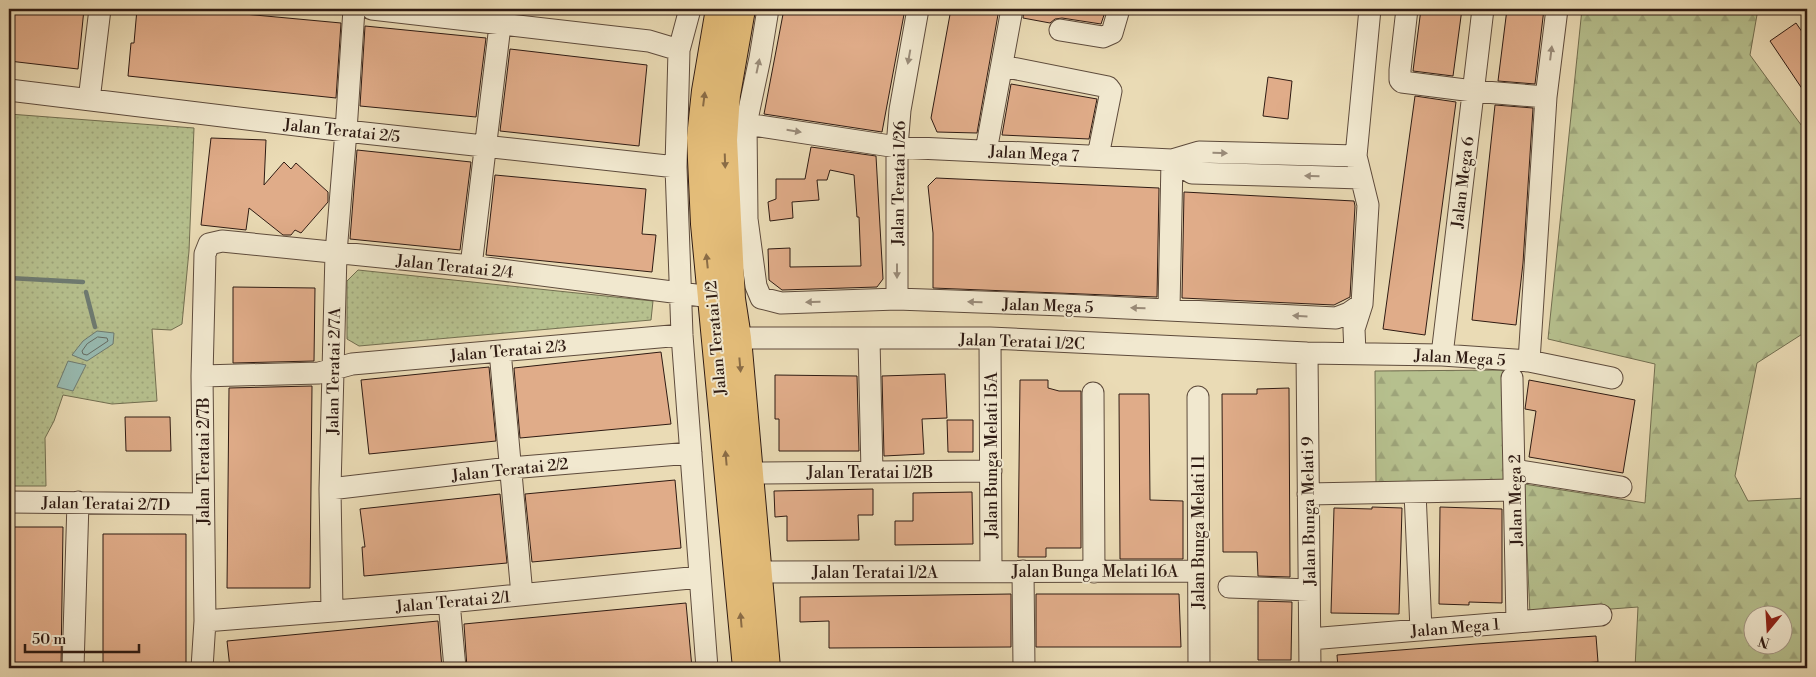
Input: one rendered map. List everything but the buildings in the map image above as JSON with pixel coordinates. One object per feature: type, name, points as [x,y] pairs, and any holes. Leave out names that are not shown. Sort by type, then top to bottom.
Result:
[{"type":"main road","name":"Jalan Teratai 1/2","points":[[719,9],[700,138],[726,221],[711,297],[746,668]]},
{"type":"main road","name":"Jalan Teratai 1/2","points":[[742,9],[727,95],[724,140],[726,221],[767,668]]},
{"type":"street","points":[[89,100],[100,9]]},
{"type":"street","name":"Jalan Teratai 2/7A","points":[[332,611],[330,489],[336,253],[354,9]]},
{"type":"street","points":[[372,9],[501,17],[649,41],[679,50]]},
{"type":"street","name":"Jalan Teratai 1/2","points":[[690,9],[679,50],[676,166],[682,335],[707,668]]},
{"type":"street","name":"Jalan Teratai 1/2","points":[[761,298],[726,221],[760,58],[768,9]]},
{"type":"street","name":"Jalan Teratai 1/26","points":[[897,299],[896,147],[900,110],[918,9]]},
{"type":"street","points":[[986,151],[1012,9]]},
{"type":"street","points":[[1060,30],[1103,37],[1112,33],[1119,9]]},
{"type":"street","points":[[1355,352],[1354,329],[1362,304],[1368,205],[1356,156],[1370,9]]},
{"type":"street","points":[[1407,9],[1400,70],[1401,81],[1473,91],[1546,97]]},
{"type":"street","name":"Jalan Mega 6","points":[[1442,355],[1483,9]]},
{"type":"street","points":[[1529,361],[1546,97],[1557,9]]},
{"type":"street","points":[[471,266],[501,17]]},
{"type":"street","points":[[1002,66],[1108,87],[1111,91],[1098,156]]},
{"type":"street","name":"Jalan Teratai 2/5","points":[[9,90],[346,131],[676,166]]},
{"type":"street","name":"Jalan Mega 7","points":[[746,124],[896,147],[1172,160],[1199,152],[1356,156]]},
{"type":"street","points":[[1169,309],[1172,160]]},
{"type":"street","name":"Jalan Mega 7","points":[[1172,160],[1192,173],[1361,178]]},
{"type":"street","name":"Jalan Teratai 2/4","points":[[205,254],[209,244],[222,241],[471,266],[711,297]]},
{"type":"street","name":"Jalan Teratai 2/7B","points":[[202,668],[205,621],[202,376],[205,254]]},
{"type":"street","name":"Jalan Mega 5","points":[[761,298],[781,303],[897,299],[1169,309],[1336,318],[1346,322],[1354,329]]},
{"type":"street","points":[[1336,318],[1349,313],[1362,304]]},
{"type":"street","name":"Jalan Teratai 2/3","points":[[202,376],[318,373],[352,364],[682,335]]},
{"type":"street","name":"Jalan Teratai 1/2C","points":[[738,338],[990,338],[1307,353]]},
{"type":"street","name":"Jalan Bunga Melati 15A","points":[[990,338],[992,571]]},
{"type":"street","points":[[869,339],[872,472]]},
{"type":"street","points":[[500,351],[522,595]]},
{"type":"street","name":"Jalan Mega 5","points":[[1307,353],[1355,352],[1442,355],[1529,361],[1612,378]]},
{"type":"street","name":"Jalan Bunga Melati 9","points":[[1307,353],[1310,668]]},
{"type":"street","name":"Jalan Mega 2","points":[[1512,378],[1517,622]]},
{"type":"street","points":[[1094,393],[1094,572]]},
{"type":"street","name":"Jalan Bunga Melati 11","points":[[1198,397],[1199,668]]},
{"type":"street","name":"Jalan Teratai 2/2","points":[[330,489],[510,468],[691,453]]},
{"type":"street","name":"Jalan Teratai 1/2B","points":[[750,473],[991,471]]},
{"type":"street","points":[[1308,494],[1415,492],[1514,480],[1621,487]]},
{"type":"street","points":[[1415,492],[1421,630]]},
{"type":"street","name":"Jalan Teratai 2/7D","points":[[9,502],[203,504]]},
{"type":"street","points":[[72,668],[78,502]]},
{"type":"street","name":"Jalan Bunga Melati 16A","points":[[992,571],[1198,571]]},
{"type":"street","name":"Jalan Teratai 1/2A","points":[[759,572],[992,571]]},
{"type":"street","points":[[1023,571],[1024,668]]},
{"type":"street","name":"Jalan Teratai 2/1","points":[[205,621],[449,602],[700,577]]},
{"type":"street","points":[[1228,587],[1309,590]]},
{"type":"street","points":[[449,602],[455,668]]},
{"type":"street","name":"Jalan Mega 1","points":[[1310,639],[1601,615]]},
{"type":"green space","points":[[1582,9],[1758,9],[1750,55],[1807,133],[1807,331],[1757,363],[1735,476],[1748,501],[1807,498],[1807,668],[1751,668],[1701,663],[1701,668],[1635,668],[1638,607],[1530,615],[1524,484],[1645,503],[1655,364],[1548,339]]},
{"type":"green space","points":[[9,114],[194,128],[189,251],[182,324],[171,330],[152,329],[157,401],[112,404],[63,395],[54,421],[45,438],[46,486],[9,486]]},
{"type":"green space","points":[[358,270],[653,301],[651,320],[359,346],[347,339],[347,281]]},
{"type":"green space","points":[[1505,370],[1505,484],[1376,485],[1375,371]]},
{"type":"water","points":[[97,331],[114,333],[113,344],[87,361],[72,355],[83,341]]},
{"type":"water","points":[[68,361],[86,365],[73,391],[57,387]]},
{"type":"waterway","points":[[9,278],[83,282]]},
{"type":"waterway","points":[[86,292],[95,327]]}]
